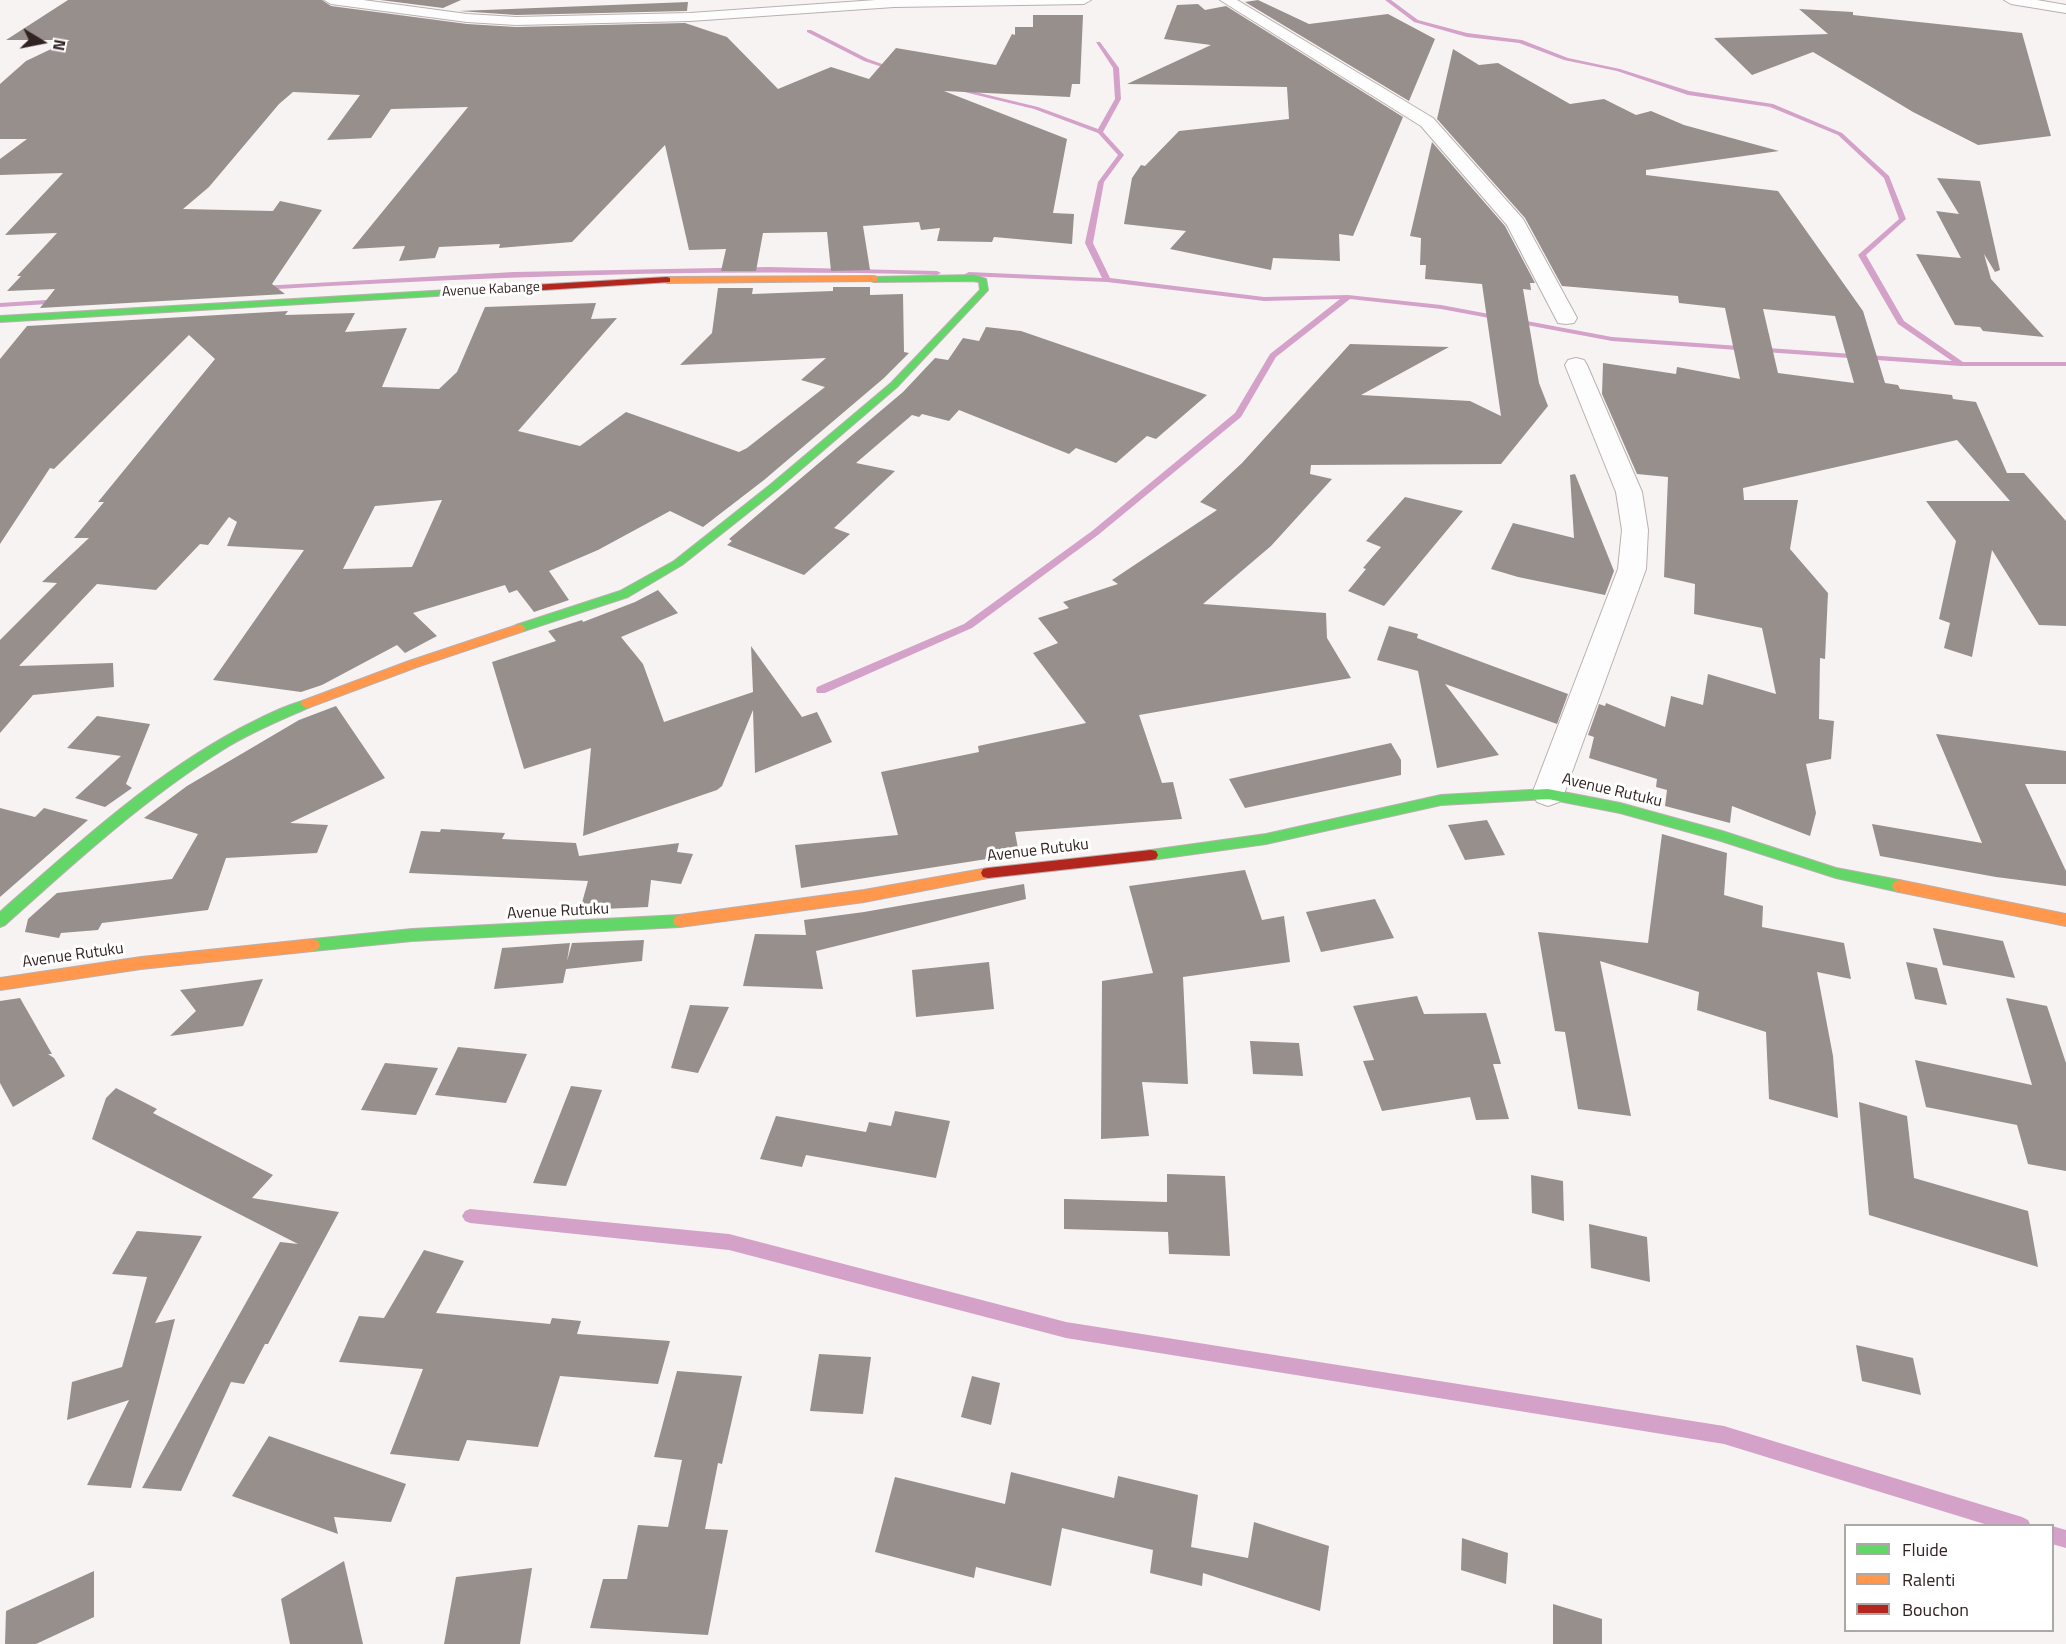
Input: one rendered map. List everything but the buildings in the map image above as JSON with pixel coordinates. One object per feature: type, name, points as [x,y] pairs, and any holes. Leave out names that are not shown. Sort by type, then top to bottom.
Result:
[{"type":"street","points":[[331,0],[486,20],[580,21],[690,17],[882,4],[1084,0]]},
{"type":"street","points":[[404,9],[430,0]]},
{"type":"street","points":[[1227,0],[1427,122],[1516,223],[1566,318]]},
{"type":"street","points":[[2011,0],[2066,9]]},
{"type":"street","name":"Avenue Kabange","points":[[0,319],[672,280],[974,278],[983,281],[984,290],[894,385],[774,487],[678,563],[624,594],[413,664],[287,711],[235,736],[180,772],[112,822],[0,921]]},
{"type":"street","points":[[1548,794],[1632,569],[1635,530],[1629,492],[1576,365]]},
{"type":"street","name":"Avenue Rutuku","points":[[0,984],[141,963],[412,935],[671,922],[864,896],[1007,870],[1149,855],[1266,839],[1442,800],[1548,794],[1620,808],[1722,836],[1836,873],[2066,920]]},
{"type":"waterway","points":[[1388,0],[1416,21],[1467,35],[1520,41],[1566,59],[1618,70],[1688,93],[1771,105],[1840,134],[1887,177],[1903,219],[1862,255],[1901,322],[1960,363]]},
{"type":"waterway","points":[[809,31],[866,60],[896,70]]},
{"type":"waterway","points":[[1098,43],[1116,68],[1118,99],[1100,132]]},
{"type":"waterway","points":[[955,89],[1036,108],[1100,132]]},
{"type":"waterway","points":[[1100,132],[1121,155],[1101,182],[1089,243],[1107,280]]},
{"type":"waterway","points":[[261,288],[514,274],[683,270],[853,270],[937,273]]},
{"type":"waterway","points":[[969,274],[1107,280]]},
{"type":"waterway","points":[[1107,280],[1264,299],[1348,297]]},
{"type":"waterway","points":[[821,690],[968,626],[1095,533],[1238,415],[1273,356],[1348,297]]},
{"type":"waterway","points":[[1348,297],[1441,307],[1612,339],[1960,364],[2066,364]]},
{"type":"waterway","points":[[0,305],[61,301]]},
{"type":"waterway","points":[[470,1216],[729,1242],[1066,1330],[1724,1435],[2015,1524]]},
{"type":"waterway","points":[[2054,1536],[2066,1539]]},
{"type":"traffic: fast","points":[[520,628],[624,594],[678,563],[774,487],[894,385],[984,290],[983,281],[974,278],[874,279]]},
{"type":"traffic: fast","points":[[0,319],[449,293]]},
{"type":"traffic: fast","points":[[0,921],[106,827],[181,770],[262,723],[306,704]]},
{"type":"traffic: fast","points":[[1151,855],[1266,839],[1441,800],[1548,794],[1620,808],[1722,836],[1836,873],[1899,886]]},
{"type":"traffic: fast","points":[[313,945],[412,935],[680,921]]},
{"type":"traffic: slow","points":[[667,280],[874,279]]},
{"type":"traffic: slow","points":[[306,704],[413,664],[520,628]]},
{"type":"traffic: slow","points":[[680,921],[864,896],[988,873]]},
{"type":"traffic: slow","points":[[1899,886],[2066,920]]},
{"type":"traffic: slow","points":[[0,984],[141,963],[313,945]]},
{"type":"traffic: jam","points":[[449,293],[667,280]]},
{"type":"traffic: jam","points":[[988,873],[1151,855]]}]
